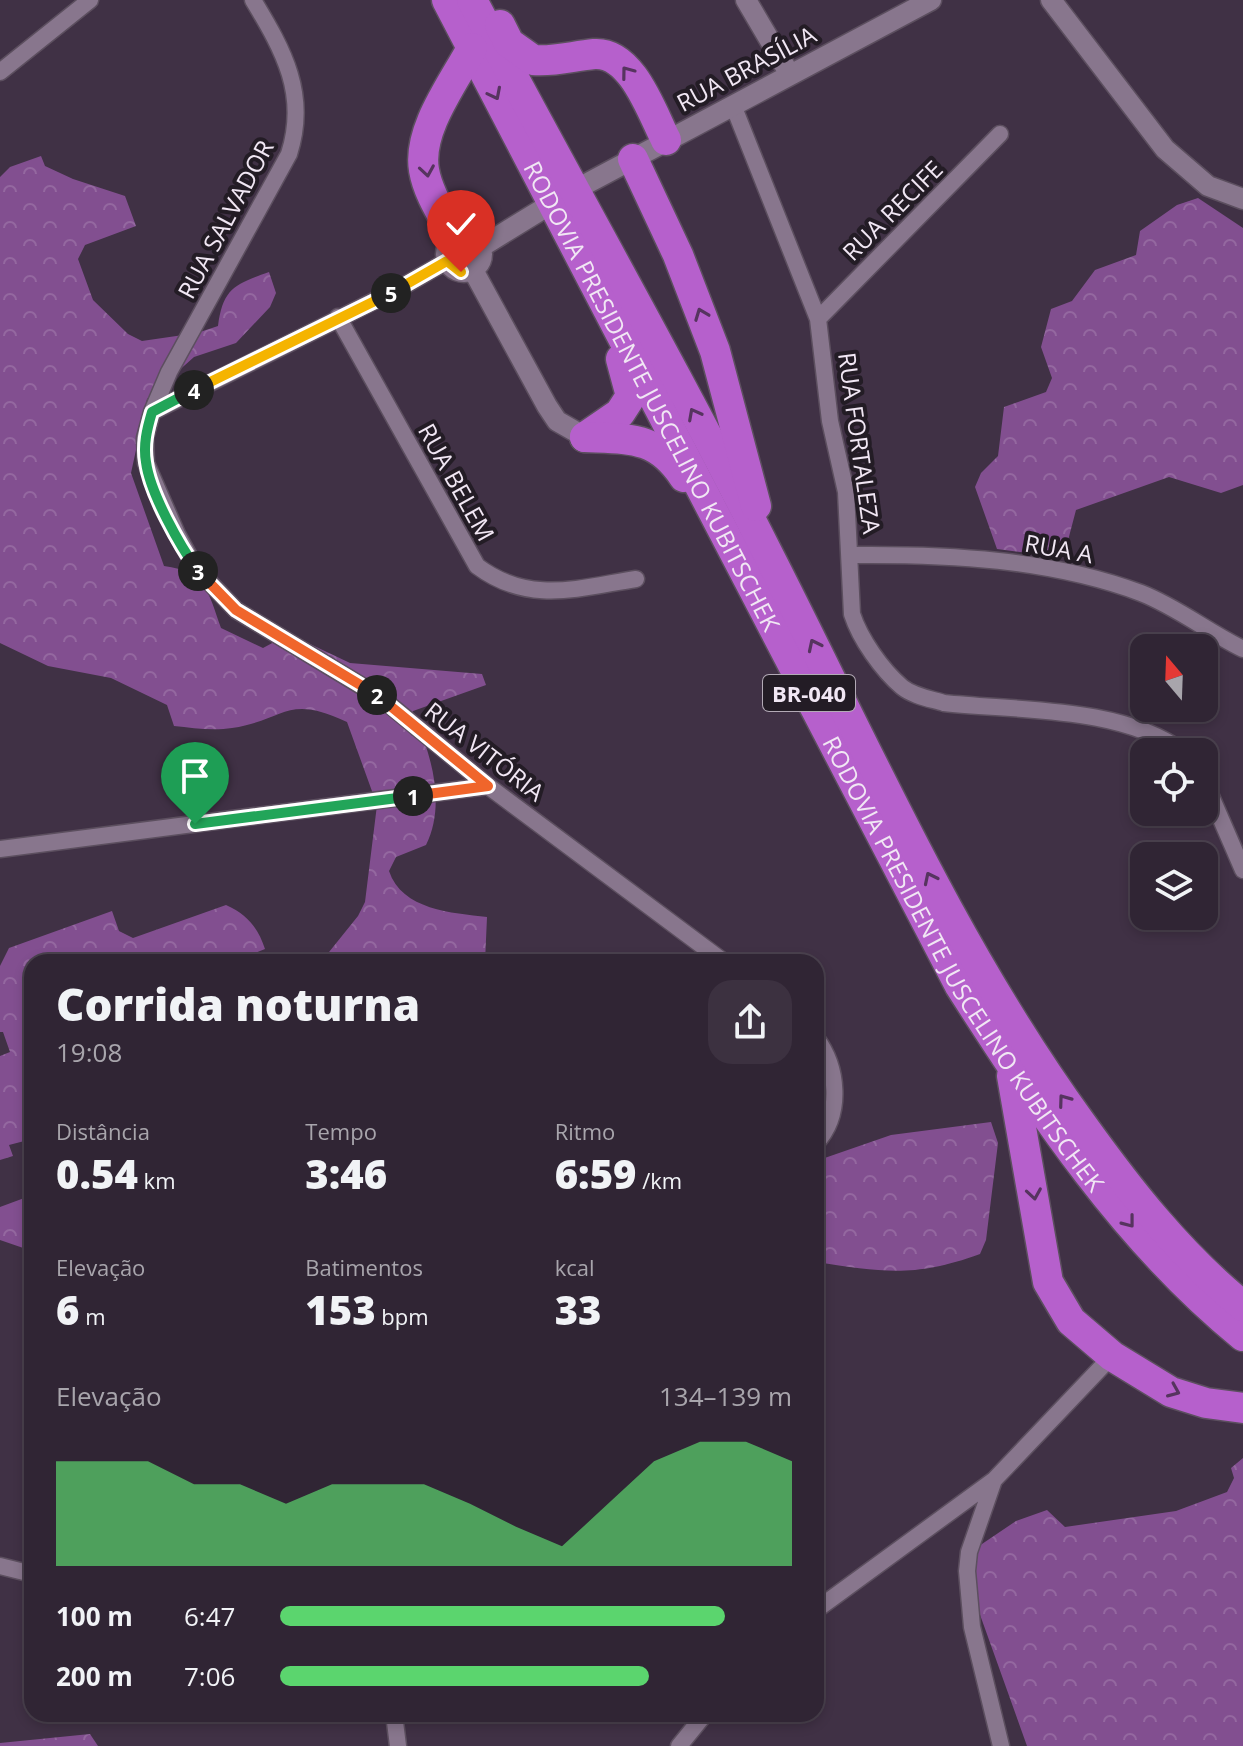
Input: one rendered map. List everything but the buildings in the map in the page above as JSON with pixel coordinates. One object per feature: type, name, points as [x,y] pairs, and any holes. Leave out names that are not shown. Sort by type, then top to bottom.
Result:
[{"type":"highway","name":"RODOVIA PRESIDENTE JUSCELINO KUBITSCHEK","points":[[447,0],[551,216],[756,559],[920,913],[960,986],[1010,1062],[1151,1251],[1193,1296],[1243,1336]]},
{"type":"highway","name":"RODOVIA PRESIDENTE JUSCELINO KUBITSCHEK","points":[[472,0],[756,559],[943,905],[1028,1050],[1110,1164],[1169,1236],[1209,1278],[1243,1306]]},
{"type":"highway","points":[[481,0],[509,43],[533,60],[594,54],[617,60],[630,74],[666,140]]},
{"type":"highway","points":[[461,249],[432,195],[423,167],[429,130],[472,48]]},
{"type":"highway","points":[[633,159],[678,255],[715,351],[756,559]]},
{"type":"highway","points":[[551,216],[630,385],[631,396],[620,413],[585,437]]},
{"type":"highway","points":[[585,437],[631,439],[666,454],[756,559]]},
{"type":"highway","points":[[1010,1062],[1048,1282],[1071,1321],[1112,1356],[1171,1392],[1206,1403],[1243,1408]]},
{"type":"street","points":[[0,72],[90,0]]},
{"type":"street","name":"RUA SALVADOR","points":[[152,412],[169,372],[289,154],[298,126],[290,72],[253,0]]},
{"type":"street","points":[[746,0],[789,73]]},
{"type":"street","name":"RUA BRASÍLIA","points":[[586,184],[789,73],[931,0]]},
{"type":"street","points":[[1051,0],[1165,149],[1208,186],[1243,199]]},
{"type":"street","name":"RUA FORTALEZA","points":[[733,105],[818,319],[830,421],[846,492],[852,614],[858,632],[903,688],[944,703],[1091,717],[1133,727],[1155,738]]},
{"type":"street","name":"RUA RECIFE","points":[[818,319],[1000,134]]},
{"type":"street","points":[[152,412],[400,288],[461,249],[551,216]]},
{"type":"street","points":[[461,249],[481,262],[473,270],[557,421],[585,437]]},
{"type":"street","name":"RUA BELEM","points":[[338,317],[477,566],[496,581],[516,589],[556,592],[636,579]]},
{"type":"street","name":"RUA VITÓRIA","points":[[152,412],[145,438],[146,463],[154,488],[195,567],[216,592],[276,637],[380,697],[488,786],[713,954]]},
{"type":"street","name":"RUA A","points":[[851,555],[970,558],[1104,581],[1144,594],[1243,649]]},
{"type":"street","points":[[0,849],[488,786]]},
{"type":"street","points":[[1218,812],[1243,870]]},
{"type":"street","points":[[824,1048],[835,1076],[830,1117],[824,1128]]},
{"type":"street","points":[[824,1604],[994,1480],[1112,1356]]},
{"type":"street","points":[[994,1480],[967,1571],[972,1627],[1001,1746]]},
{"type":"street","points":[[0,1566],[24,1572]]},
{"type":"street","points":[[395,1722],[398,1746]]},
{"type":"street","points":[[679,1746],[697,1722]]},
{"type":"green space","points":[[41,156],[45,166],[125,196],[136,226],[85,245],[78,259],[93,300],[128,334],[142,341],[197,333],[218,326],[227,295],[239,284],[269,272],[276,293],[270,307],[236,343],[194,357],[147,399],[131,473],[164,566],[197,578],[208,594],[221,628],[263,648],[289,634],[350,663],[482,674],[486,685],[413,711],[407,725],[411,735],[424,741],[434,780],[436,807],[426,845],[396,857],[389,871],[396,884],[416,902],[444,911],[487,917],[485,954],[327,954],[358,916],[365,902],[377,805],[347,722],[327,714],[298,709],[232,728],[174,726],[167,705],[111,678],[48,666],[0,643],[0,177],[10,167]]},
{"type":"green space","points":[[1198,198],[1243,228],[1243,485],[1221,493],[1169,477],[1076,510],[1066,548],[1045,555],[997,549],[975,487],[981,473],[998,456],[1004,407],[1046,392],[1052,378],[1041,347],[1051,309],[1072,301],[1095,270],[1136,255],[1140,231],[1177,205]]},
{"type":"green space","points":[[226,905],[251,923],[265,949],[255,954],[24,954],[24,1141],[9,1145],[13,1156],[0,1160],[0,1056],[10,1052],[3,1032],[0,1032],[0,966],[9,948],[112,911],[119,931],[133,938]]},
{"type":"green space","points":[[991,1122],[998,1143],[986,1240],[980,1254],[917,1270],[880,1270],[824,1263],[824,1158],[891,1135]]},
{"type":"green space","points":[[24,1198],[24,1248],[0,1240],[0,1207]]},
{"type":"green space","points":[[1243,1458],[1243,1746],[1027,1746],[969,1584],[979,1546],[1016,1521],[1047,1510],[1065,1527],[1176,1511],[1227,1492],[1234,1478],[1231,1468]]},
{"type":"green space","points":[[90,1734],[98,1746],[0,1746],[0,1743]]},
{"type":"route","points":[[195,824],[488,786],[380,697],[276,637],[216,592],[195,567],[177,534],[154,488],[146,463],[145,438],[152,412],[400,288],[447,261],[461,272]]}]
